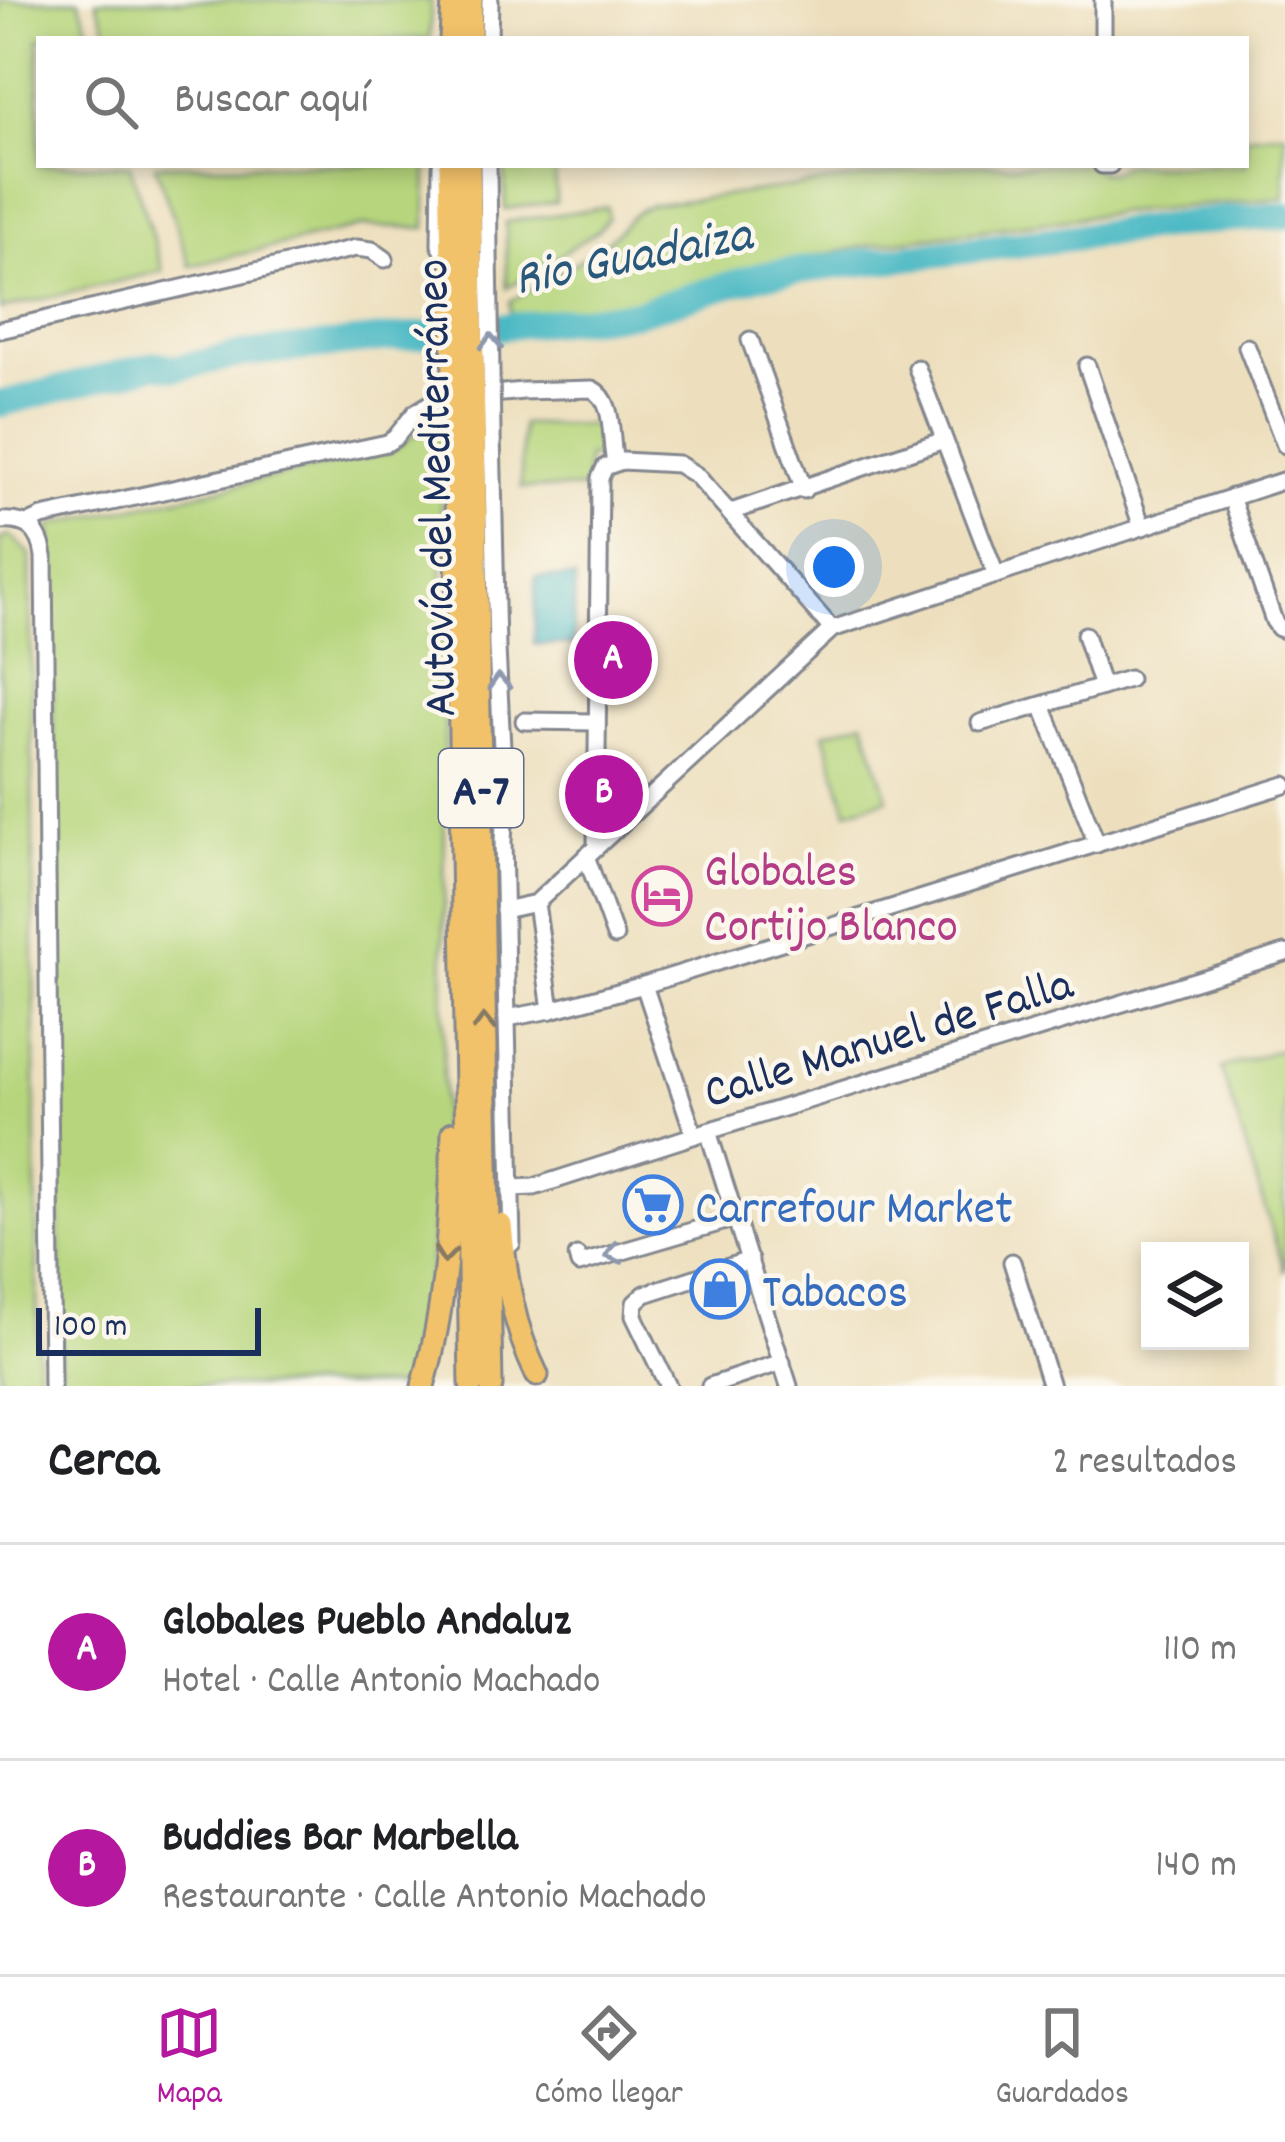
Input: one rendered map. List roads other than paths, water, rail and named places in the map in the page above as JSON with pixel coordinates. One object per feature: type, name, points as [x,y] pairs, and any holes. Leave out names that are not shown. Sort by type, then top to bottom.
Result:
[{"type":"highway","points":[[452,36],[453,0]]},
{"type":"highway","points":[[470,36],[471,0]]},
{"type":"highway","name":"Autovía del Mediterráneo","points":[[451,168],[471,258]]},
{"type":"highway","name":"Autovía del Mediterráneo","points":[[469,168],[491,1386]]},
{"type":"highway","name":"Autovía del Mediterráneo","points":[[471,1386],[464,1056],[474,435]]},
{"type":"highway","points":[[424,1386],[439,1311],[451,1202],[454,1100],[464,1056]]},
{"type":"highway","points":[[486,1140],[498,1185],[510,1301],[537,1375]]},
{"type":"street","points":[[489,36],[490,0]]},
{"type":"street","points":[[1102,0],[1103,36]]},
{"type":"street","points":[[441,168],[440,244],[471,258]]},
{"type":"street","points":[[487,168],[471,258],[474,435],[497,647],[506,808],[512,1262],[537,1375]]},
{"type":"street","points":[[0,330],[356,248],[372,250],[386,259]]},
{"type":"street","points":[[750,340],[804,490]]},
{"type":"street","points":[[1247,346],[1285,446]]},
{"type":"street","points":[[1087,366],[1142,527]]},
{"type":"street","points":[[917,368],[996,575]]},
{"type":"street","points":[[29,524],[42,517],[387,443],[424,405],[436,400],[544,390],[598,391],[607,404],[615,462]]},
{"type":"street","points":[[731,512],[944,440]]},
{"type":"street","points":[[615,936],[591,851],[600,478],[605,466],[615,462],[678,464],[696,475],[832,629]]},
{"type":"street","points":[[504,910],[536,904],[832,629],[1285,479]]},
{"type":"street","points":[[1231,497],[1274,622],[1284,629]]},
{"type":"street","points":[[0,521],[29,524],[37,532],[44,556],[52,1386]]},
{"type":"street","points":[[1085,634],[1102,687]]},
{"type":"street","points":[[980,723],[1129,679]]},
{"type":"street","points":[[1042,705],[1097,844]]},
{"type":"street","points":[[524,721],[597,722]]},
{"type":"street","points":[[507,1018],[644,985],[1285,785]]},
{"type":"street","points":[[536,904],[551,1010]]},
{"type":"street","name":"Calle Manuel de Falla","points":[[511,1188],[534,1187],[1284,954]]},
{"type":"street","points":[[644,985],[736,1217],[789,1386]]},
{"type":"street","points":[[577,1256],[579,1264],[736,1217]]},
{"type":"street","points":[[668,1386],[634,1316],[635,1303],[645,1294],[750,1261]]},
{"type":"street","points":[[1012,1262],[1052,1386]]},
{"type":"street","points":[[710,1386],[782,1362]]},
{"type":"water","points":[[536,577],[575,578],[573,645],[534,644]]},
{"type":"waterway","name":"Rio Guadaiza","points":[[0,404],[157,364],[176,368],[244,354],[635,313],[762,275],[1285,216]]},
{"type":"place","name":"Globales Pueblo Andaluz","points":[[613,660]]},
{"type":"place","name":"Buddies Bar Marbella","points":[[604,794]]},
{"type":"place","name":"Globales Cortijo Blanco","points":[[662,896]]},
{"type":"place","name":"Carrefour Market","points":[[653,1205]]},
{"type":"place","name":"Tabacos","points":[[720,1289]]}]
